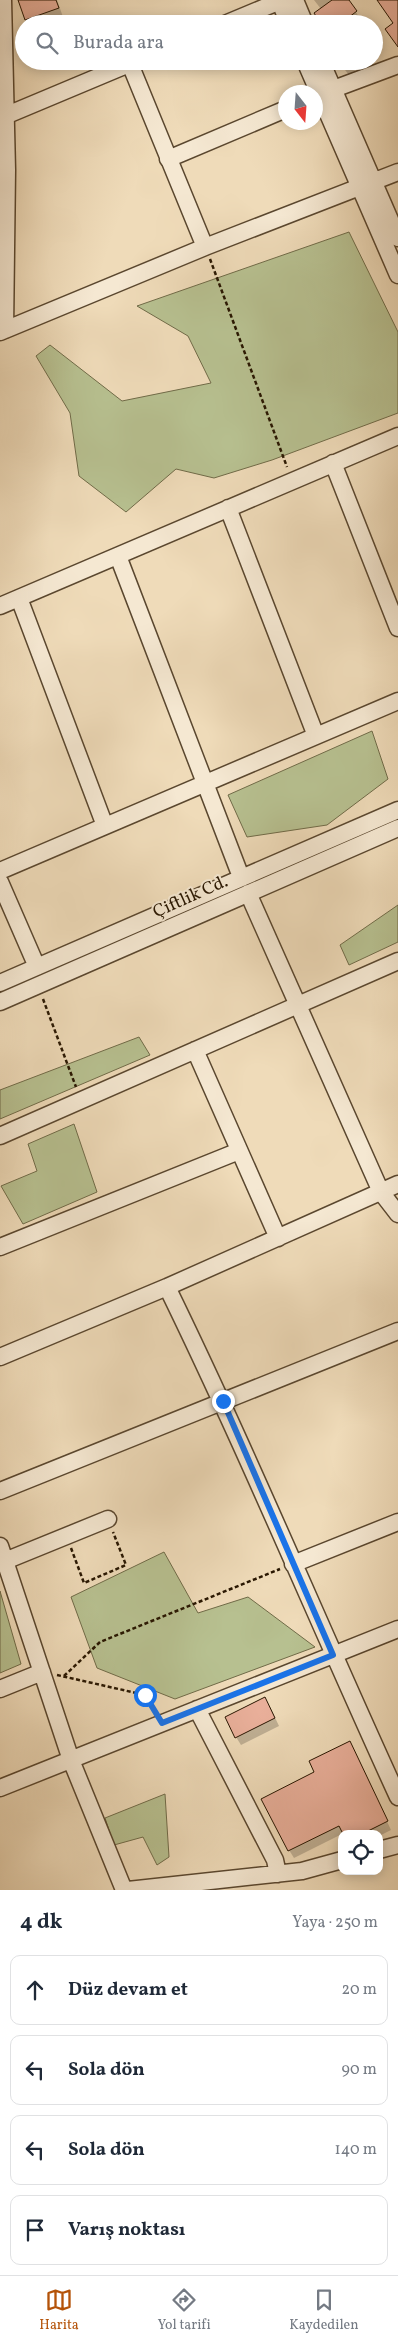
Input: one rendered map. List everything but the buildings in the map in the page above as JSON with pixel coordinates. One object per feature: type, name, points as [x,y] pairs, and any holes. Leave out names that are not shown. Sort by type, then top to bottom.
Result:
[{"type":"street","points":[[3,0],[4,221],[2,331],[205,247],[398,172]]},
{"type":"street","points":[[248,15],[285,0]]},
{"type":"street","points":[[285,0],[288,15]]},
{"type":"street","points":[[285,0],[298,15]]},
{"type":"street","points":[[398,65],[323,93],[366,185],[398,275]]},
{"type":"street","points":[[3,117],[116,70]]},
{"type":"street","points":[[136,70],[168,159],[205,247]]},
{"type":"street","points":[[310,70],[318,85]]},
{"type":"street","points":[[322,70],[322,85]]},
{"type":"street","points":[[168,159],[278,112]]},
{"type":"street","points":[[366,185],[398,238]]},
{"type":"street","points":[[0,606],[398,436]]},
{"type":"street","points":[[333,463],[398,628]]},
{"type":"street","points":[[228,508],[316,736]]},
{"type":"street","points":[[118,556],[241,878]]},
{"type":"street","points":[[19,598],[105,826]]},
{"type":"street","points":[[0,871],[398,701]]},
{"type":"street","name":"Çiftlik Cd.","points":[[0,983],[398,810]]},
{"type":"street","name":"Çiftlik Cd.","points":[[0,1002],[398,828]]},
{"type":"street","points":[[0,882],[37,967]]},
{"type":"street","points":[[248,893],[296,1005],[381,1192],[398,1214]]},
{"type":"street","points":[[0,1136],[398,961]]},
{"type":"street","points":[[194,1050],[278,1238]]},
{"type":"street","points":[[0,1247],[239,1151]]},
{"type":"street","points":[[0,1357],[167,1287],[398,1184]]},
{"type":"street","points":[[167,1287],[223,1401],[333,1655],[398,1796]]},
{"type":"street","points":[[0,1491],[398,1331]]},
{"type":"street","points":[[108,1520],[2,1557],[72,1760],[126,1890],[302,1871],[338,1861]]},
{"type":"street","points":[[293,1564],[398,1522]]},
{"type":"street","points":[[0,1788],[398,1629]]},
{"type":"street","points":[[0,1689],[42,1672]]},
{"type":"street","points":[[197,1709],[275,1860],[278,1874]]},
{"type":"street","points":[[383,1849],[398,1845]]},
{"type":"path","points":[[205,247],[292,480]]},
{"type":"path","points":[[38,986],[81,1100]]},
{"type":"path","points":[[66,1536],[84,1583],[126,1565],[108,1520]]},
{"type":"path","points":[[64,1676],[100,1642],[293,1564]]},
{"type":"path","points":[[42,1672],[145,1695],[162,1723]]},
{"type":"green space","points":[[349,232],[398,332],[398,413],[272,460],[214,478],[176,469],[126,512],[79,476],[70,413],[36,356],[50,345],[122,401],[211,383],[188,336],[137,306]]},
{"type":"green space","points":[[372,731],[388,779],[327,825],[247,837],[228,795]]},
{"type":"green space","points":[[398,905],[398,942],[349,965],[340,945]]},
{"type":"green space","points":[[139,1037],[150,1055],[0,1119],[0,1090]]},
{"type":"green space","points":[[74,1124],[97,1192],[23,1224],[1,1186],[37,1171],[28,1144]]},
{"type":"green space","points":[[164,1552],[198,1613],[248,1597],[315,1647],[175,1699],[97,1668],[71,1597]]},
{"type":"green space","points":[[0,1591],[21,1664],[0,1673]]},
{"type":"green space","points":[[165,1794],[169,1857],[157,1865],[143,1837],[114,1845],[105,1818]]},
{"type":"route","points":[[145,1695],[162,1723],[333,1655],[223,1401]]}]
